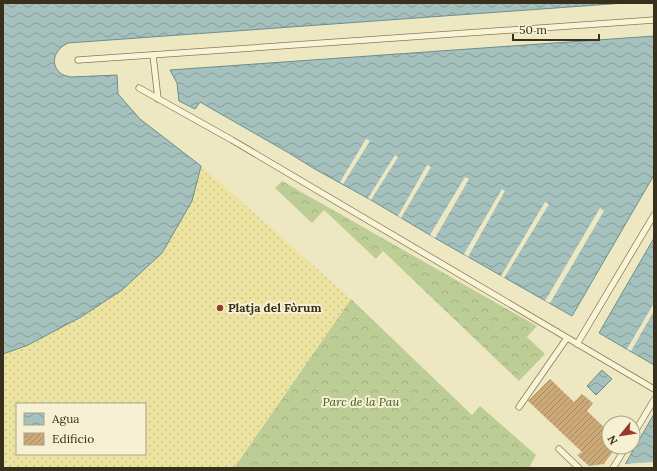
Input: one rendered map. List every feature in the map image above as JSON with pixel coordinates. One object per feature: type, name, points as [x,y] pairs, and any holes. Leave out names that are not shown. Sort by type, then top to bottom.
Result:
[{"type":"lane","points":[[78,60],[654,20]]},
{"type":"lane","points":[[153,55],[158,99]]},
{"type":"lane","points":[[139,88],[232,140],[654,389]]},
{"type":"lane","points":[[578,344],[654,215]]},
{"type":"lane","points":[[519,407],[567,338]]},
{"type":"lane","points":[[641,422],[654,400]]},
{"type":"lane","points":[[560,449],[579,468]]},
{"type":"lane","points":[[613,468],[621,455]]},
{"type":"green space","points":[[282,181],[537,326],[527,337],[545,354],[519,381],[383,251],[376,259],[324,210],[312,223],[275,188]]},
{"type":"green space","name":"Parc de la Pau","points":[[351,299],[472,415],[480,406],[536,455],[529,468],[234,468]]},
{"type":"sand","name":"Platja del Fòrum","points":[[201,166],[351,299],[234,468],[3,468],[3,354],[28,345],[122,290],[162,253],[192,201]]},
{"type":"water","points":[[3,3],[625,3],[68,43],[64,45],[58,51],[55,59],[56,68],[60,73],[71,77],[117,75],[118,94],[140,119],[201,166],[192,201],[162,253],[122,290],[81,317],[28,345],[3,354]]},
{"type":"water","points":[[654,36],[654,175],[572,316],[200,102],[195,109],[179,101],[177,83],[170,70]]},
{"type":"water","points":[[654,238],[654,365],[599,333]]},
{"type":"water","points":[[602,370],[612,379],[596,395],[587,386]]},
{"type":"water","points":[[654,414],[654,468],[623,468],[630,455],[641,455],[641,437]]},
{"type":"pier","points":[[366,139],[370,141],[343,184],[340,182]]},
{"type":"pier","points":[[395,155],[398,157],[371,200],[368,198]]},
{"type":"pier","points":[[427,165],[431,167],[401,218],[398,216]]},
{"type":"pier","points":[[465,177],[469,179],[435,238],[430,235]]},
{"type":"pier","points":[[502,189],[505,191],[468,257],[464,254]]},
{"type":"pier","points":[[545,202],[549,204],[504,278],[501,276]]},
{"type":"pier","points":[[600,208],[604,211],[550,303],[545,301]]},
{"type":"pier","points":[[654,303],[654,311],[631,351],[627,349]]},
{"type":"pier","points":[[654,462],[654,468],[621,468],[623,464]]},
{"type":"building","points":[[550,379],[574,402],[582,394],[593,403],[587,411],[601,424],[601,455],[610,455],[604,464],[589,466],[577,455],[582,452],[528,401]]},
{"type":"place","name":"Platja del Fòrum","points":[[220,308]]}]
